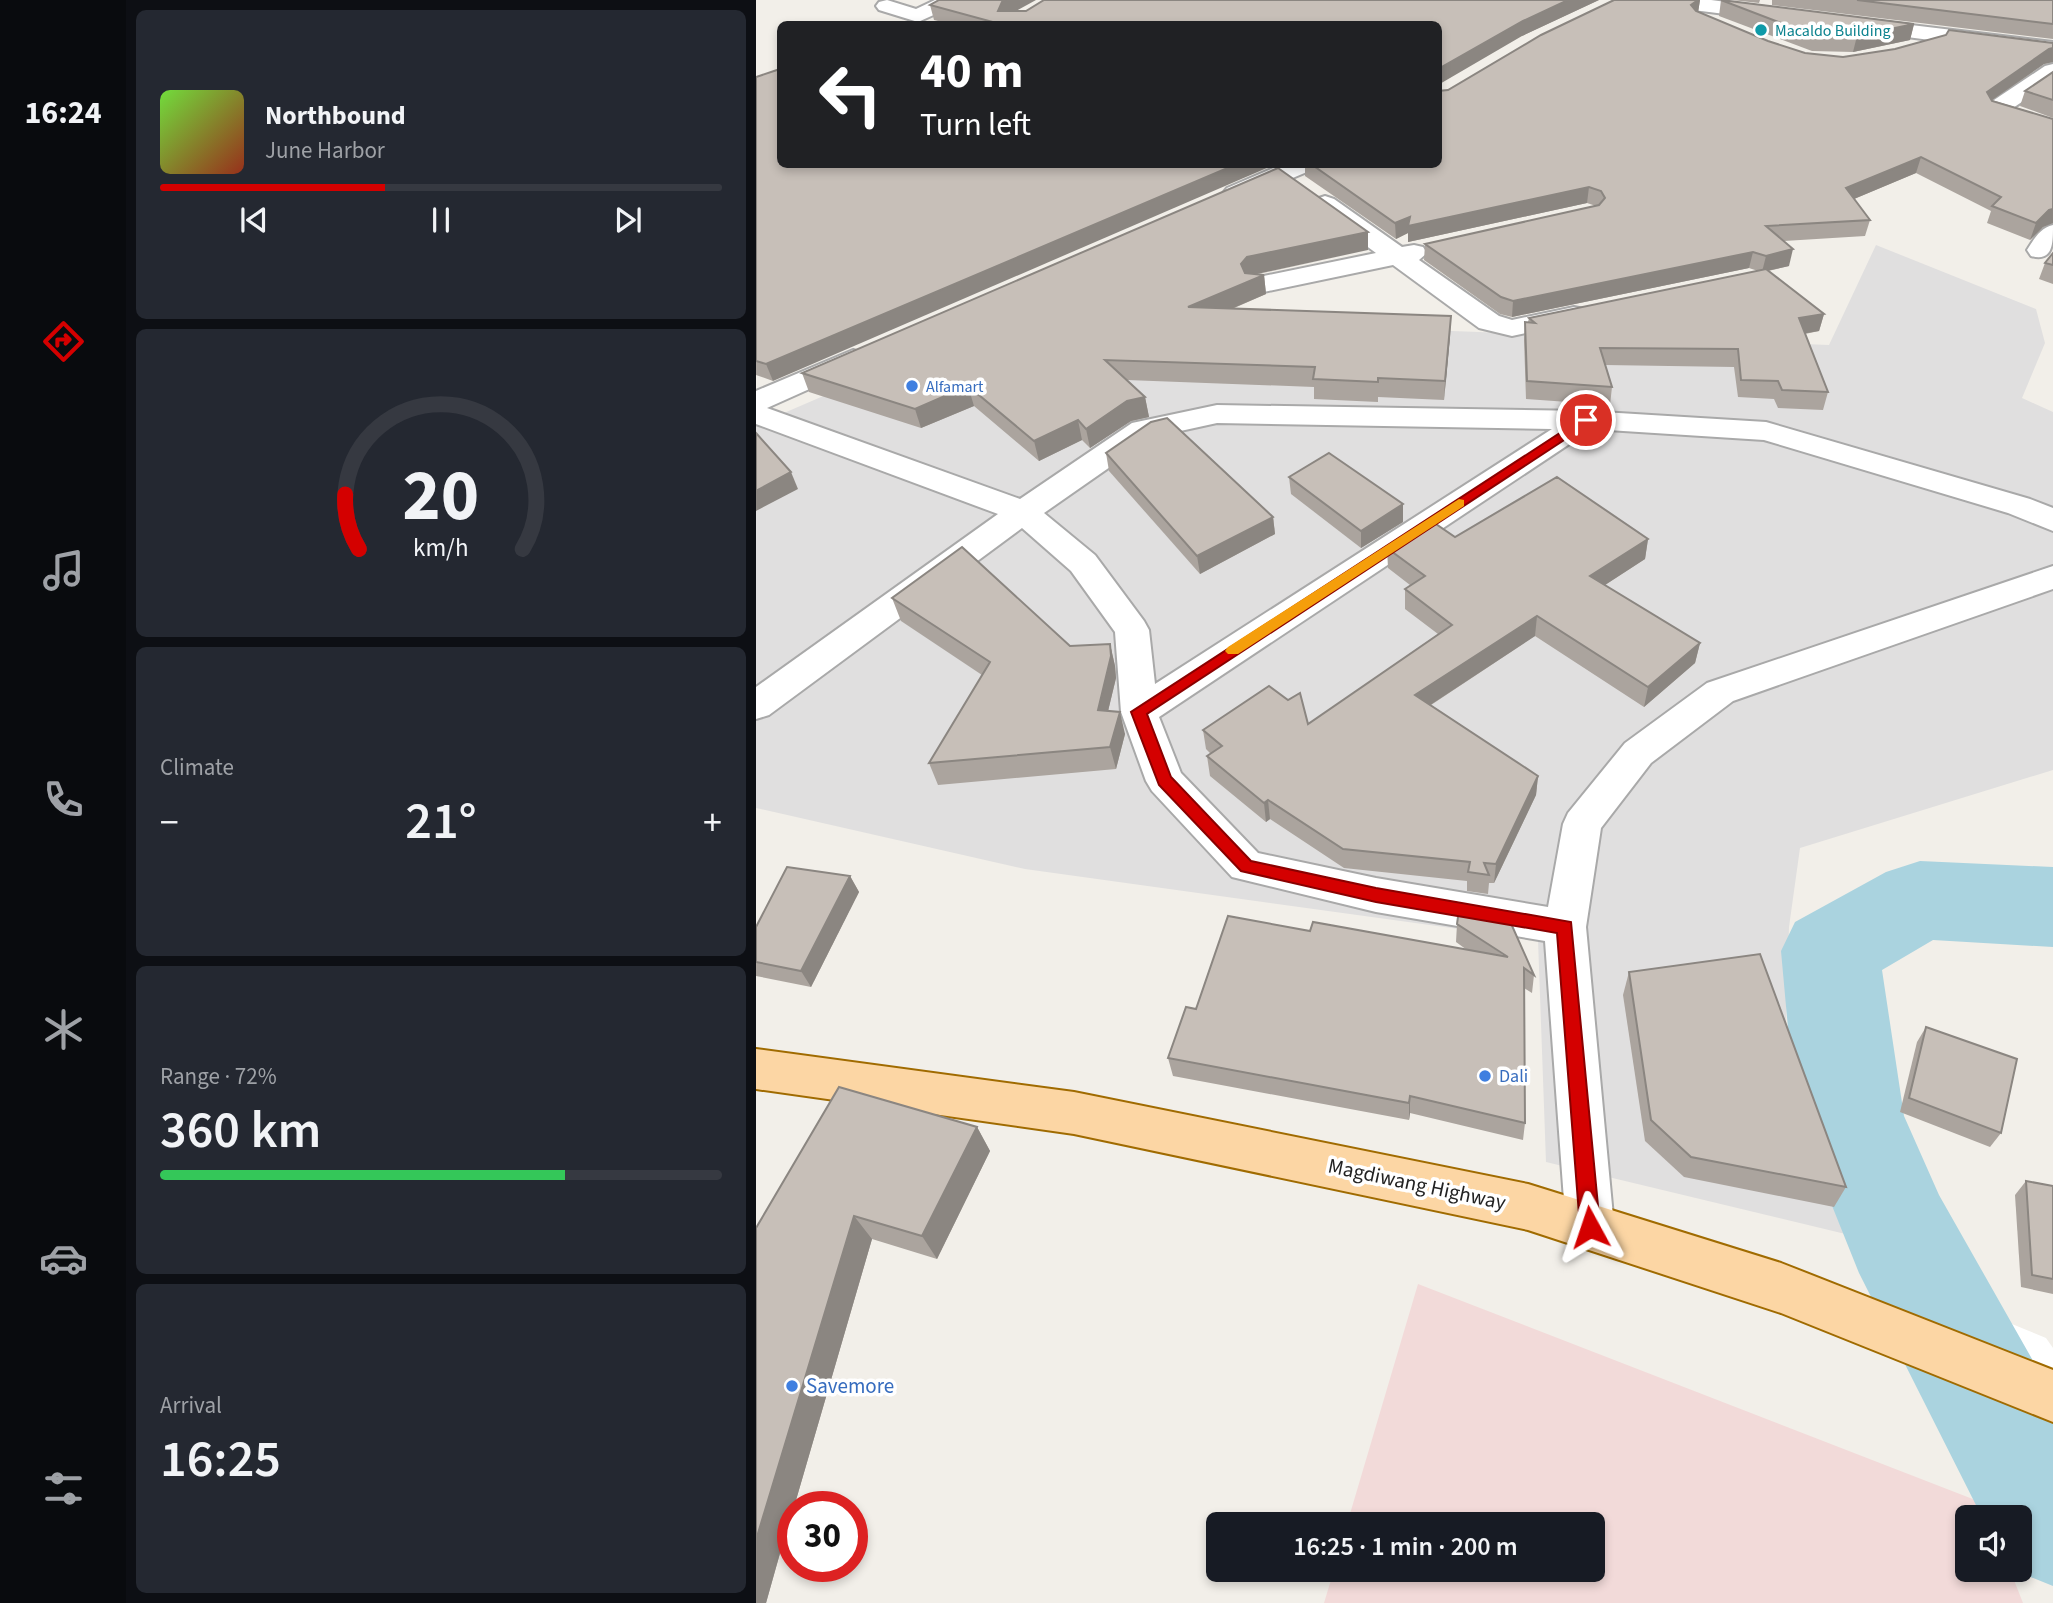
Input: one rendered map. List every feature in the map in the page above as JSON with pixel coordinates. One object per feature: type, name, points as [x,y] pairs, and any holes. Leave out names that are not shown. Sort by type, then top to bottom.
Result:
[{"type":"main road","name":"Magdiwang Highway","points":[[756,1069],[1074,1113],[1528,1207],[1781,1288],[2053,1396]]},
{"type":"street","points":[[886,6],[918,16],[951,0]]},
{"type":"street","points":[[1663,1],[1800,18]]},
{"type":"street","points":[[1663,1],[1724,28]]},
{"type":"street","points":[[1840,22],[2053,49]]},
{"type":"street","points":[[1903,51],[1948,36]]},
{"type":"street","points":[[2019,116],[1996,109],[2053,71]]},
{"type":"street","points":[[1207,205],[1294,169],[1399,256],[1489,322],[1512,328],[1604,309]]},
{"type":"street","points":[[1259,285],[1439,247]]},
{"type":"street","points":[[756,402],[882,346]]},
{"type":"street","points":[[756,414],[1023,512],[1083,563],[1132,630],[1139,712],[1165,780],[1246,866],[1376,895],[1565,927]]},
{"type":"street","points":[[756,706],[1023,512],[1143,430],[1217,414],[1586,420],[1766,430],[2019,506],[2053,520]]},
{"type":"street","points":[[1139,712],[1586,420]]},
{"type":"street","points":[[1590,1227],[1565,927],[1583,824],[1638,753],[1720,692],[2053,577]]},
{"type":"shaded area","points":[[1876,245],[2036,309],[2045,343],[2022,398],[2053,412],[2053,770],[1800,848],[1789,927],[1786,1025],[1862,1238],[1546,1162],[1538,940],[1025,869],[756,808],[756,425],[1078,286],[1209,322],[1829,345]]},
{"type":"shaded area","points":[[1418,1284],[1983,1503],[1984,1505],[1955,1505],[1955,1582],[2015,1582],[2023,1603],[1324,1603],[1330,1582],[1605,1582],[1605,1512],[1351,1512]]},
{"type":"pier","points":[[1858,1261],[2046,1338],[2053,1348],[2053,1454],[1956,1414]]},
{"type":"building","points":[[939,0],[1005,0],[998,11],[1026,11],[1044,0],[1568,0],[1523,21],[1442,67],[1442,21],[989,21],[930,5]]},
{"type":"building","points":[[1614,0],[1698,0],[1691,5],[1696,11],[1768,41],[1805,53],[1843,57],[1895,49],[1946,35],[1949,30],[2053,43],[2053,48],[1987,92],[1992,101],[2053,119],[2053,209],[2036,223],[1992,206],[2001,197],[1921,157],[1846,188],[1870,220],[1766,226],[1793,249],[1766,256],[1753,252],[1513,301],[1501,297],[1425,244],[1599,205],[1605,198],[1601,191],[1589,187],[1408,226],[1410,217],[1395,223],[1317,168],[1442,168],[1442,91],[1448,90],[1541,35]]},
{"type":"building","points":[[1721,0],[1914,24],[1857,36],[1815,36]]},
{"type":"building","points":[[1857,0],[2053,0],[2053,24]]},
{"type":"building","points":[[777,70],[777,168],[1228,168],[766,364],[756,361],[756,77]]},
{"type":"building","points":[[2053,72],[2053,100],[2025,91]]},
{"type":"building","points":[[1278,168],[1368,232],[1247,257],[1241,264],[1245,273],[1264,275],[1188,307],[1451,316],[1445,381],[1313,379],[1315,367],[1105,360],[1145,397],[1127,401],[1086,429],[1078,420],[1034,441],[968,386],[915,409],[802,373]]},
{"type":"building","points":[[2053,253],[2053,265],[2045,263]]},
{"type":"building","points":[[1766,269],[1824,314],[1799,318],[1828,392],[1782,390],[1778,381],[1741,380],[1738,349],[1600,348],[1612,387],[1527,381],[1525,322],[1535,323],[1529,318]]},
{"type":"building","points":[[1167,418],[1273,517],[1197,556],[1106,453],[1151,422]]},
{"type":"building","points":[[756,433],[791,472],[756,491]]},
{"type":"building","points":[[1329,453],[1403,504],[1361,531],[1289,477]]},
{"type":"building","points":[[1557,477],[1648,539],[1590,576],[1700,643],[1648,687],[1537,616],[1415,695],[1538,776],[1496,864],[1484,863],[1489,875],[1468,872],[1470,862],[1343,849],[1268,800],[1264,803],[1207,756],[1222,746],[1203,730],[1269,686],[1288,700],[1300,693],[1308,724],[1452,625],[1405,589],[1425,576],[1387,548],[1430,520],[1455,537]]},
{"type":"building","points":[[962,547],[1070,646],[1110,644],[1111,656],[1098,710],[1120,712],[1110,747],[929,763],[990,662],[892,598]]},
{"type":"building","points":[[787,867],[850,876],[801,971],[756,962],[756,927]]},
{"type":"building","points":[[1459,910],[1509,919],[1534,975],[1524,968],[1525,1123],[1410,1096],[1409,1103],[1168,1058],[1186,1007],[1196,1009],[1228,916],[1310,931],[1313,922],[1508,957],[1457,924]]},
{"type":"building","points":[[1760,954],[1846,1187],[1691,1157],[1651,1120],[1629,972]]},
{"type":"building","points":[[1926,1027],[2017,1059],[2001,1133],[1909,1098]]},
{"type":"building","points":[[839,1087],[977,1127],[922,1236],[854,1216],[756,1540],[756,1228]]},
{"type":"building","points":[[2026,1181],[2053,1186],[2053,1279],[2032,1275]]},
{"type":"waterway","points":[[2053,907],[1920,900],[1830,951],[1850,1116],[1899,1234],[2053,1522]]},
{"type":"slow traffic","points":[[1233,651],[1459,503]]},
{"type":"place","name":"Macaldo Building","points":[[1761,30]]},
{"type":"place","name":"Alfamart","points":[[912,386]]},
{"type":"place","name":"Dali","points":[[1485,1076]]},
{"type":"place","name":"Savemore","points":[[792,1386]]},
{"type":"route","points":[[1586,420],[1139,712],[1165,780],[1246,866],[1376,895],[1565,927],[1590,1227]]}]
